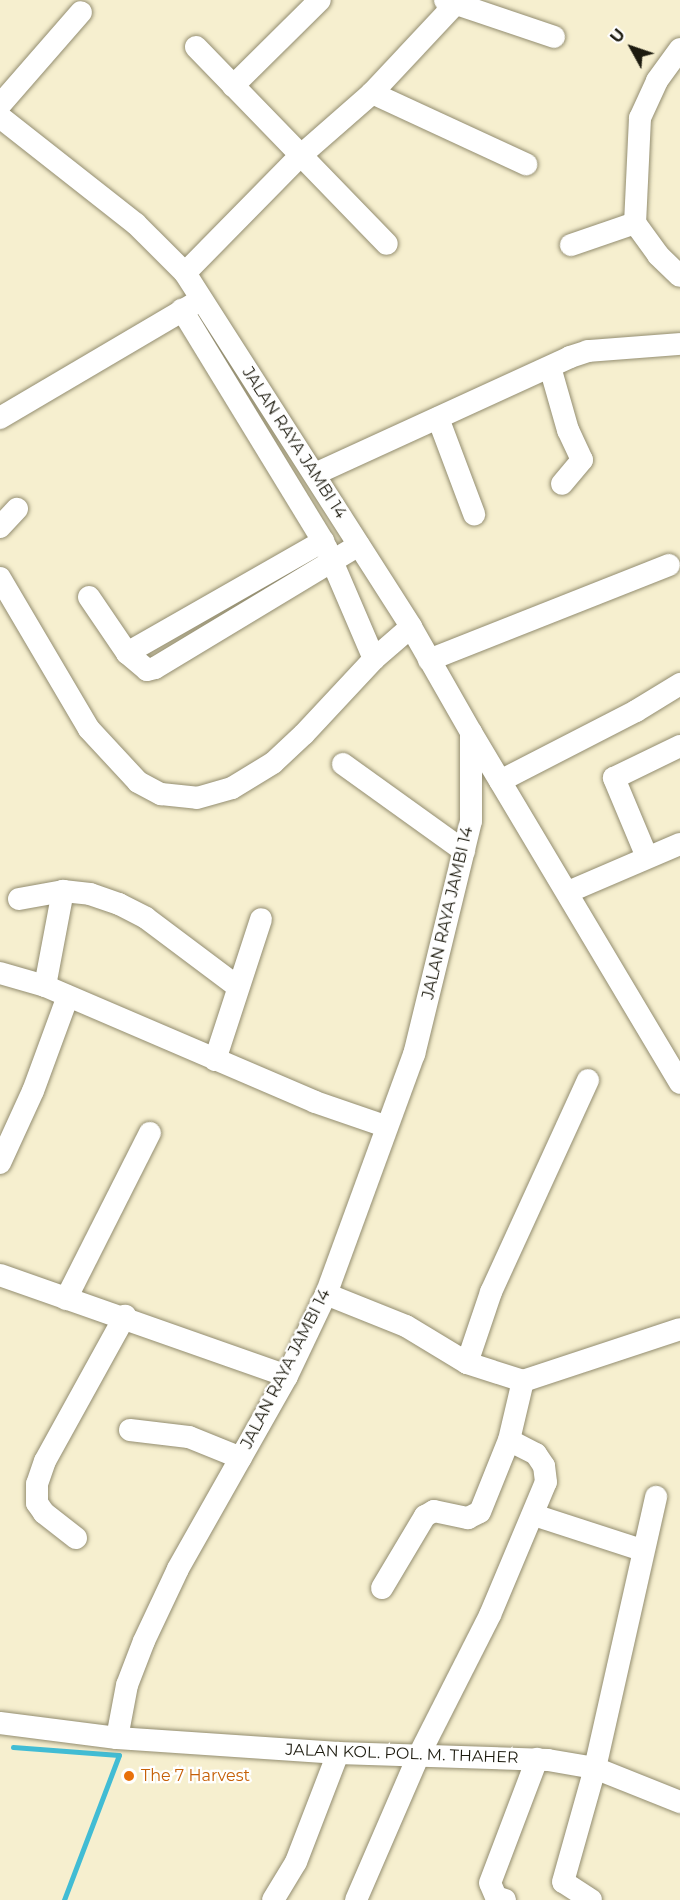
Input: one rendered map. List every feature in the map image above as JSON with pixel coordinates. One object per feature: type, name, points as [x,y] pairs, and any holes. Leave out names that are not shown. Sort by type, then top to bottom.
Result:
[{"type":"street","points":[[233,86],[321,0]]},
{"type":"street","points":[[185,273],[299,157],[372,93],[454,1],[554,37]]},
{"type":"street","points":[[0,105],[81,12]]},
{"type":"street","points":[[196,47],[299,157],[387,244]]},
{"type":"street","points":[[680,49],[657,81],[640,118],[635,223],[680,276]]},
{"type":"street","points":[[372,93],[526,164]]},
{"type":"street","name":"JALAN RAYA JAMBI 14","points":[[0,117],[136,224],[185,273],[411,627],[471,732],[471,821],[414,1053],[385,1126],[326,1294],[287,1376],[178,1569],[144,1641],[127,1686],[117,1738]]},
{"type":"street","points":[[571,245],[635,223]]},
{"type":"street","points":[[0,418],[201,299]]},
{"type":"street","points":[[182,310],[328,551],[374,659]]},
{"type":"street","points":[[315,474],[588,351],[680,344]]},
{"type":"street","points":[[550,367],[568,430],[582,460],[562,484]]},
{"type":"street","points":[[438,418],[474,514]]},
{"type":"street","points":[[0,527],[17,510]]},
{"type":"street","points":[[90,597],[127,653],[147,670],[155,668],[328,551],[359,546]]},
{"type":"street","points":[[429,660],[669,565]]},
{"type":"street","points":[[0,579],[89,729],[138,782],[161,794],[196,798],[232,788],[256,773],[304,735],[374,659],[411,627]]},
{"type":"street","points":[[500,780],[636,711],[680,684]]},
{"type":"street","points":[[471,732],[680,1083]]},
{"type":"street","points":[[647,857],[614,778],[680,746]]},
{"type":"street","points":[[343,764],[464,851]]},
{"type":"street","points":[[568,892],[680,844]]},
{"type":"street","points":[[45,986],[63,891]]},
{"type":"street","points":[[19,899],[63,891],[90,894],[146,918],[238,987]]},
{"type":"street","points":[[215,1060],[261,919]]},
{"type":"street","points":[[0,972],[45,986],[315,1102],[385,1126]]},
{"type":"street","points":[[0,1163],[33,1091],[68,996]]},
{"type":"street","points":[[467,1363],[491,1292],[588,1080]]},
{"type":"street","points":[[66,1299],[150,1133]]},
{"type":"street","points":[[0,1275],[66,1299],[125,1316],[287,1376]]},
{"type":"street","points":[[326,1294],[406,1326],[467,1363],[524,1381],[680,1329]]},
{"type":"street","points":[[76,1538],[44,1513],[37,1503],[37,1484],[45,1461],[125,1316]]},
{"type":"street","points":[[382,1588],[425,1516],[434,1511],[468,1518],[480,1512],[509,1440],[524,1381]]},
{"type":"street","points":[[130,1430],[189,1437],[241,1458]]},
{"type":"street","points":[[356,1900],[418,1757],[490,1615],[546,1482],[544,1466],[536,1454],[509,1440]]},
{"type":"street","points":[[591,1900],[563,1882],[595,1768],[642,1550],[656,1497]]},
{"type":"street","points":[[534,1515],[642,1550]]},
{"type":"street","name":"JALAN KOL. POL. M. THAHER","points":[[0,1723],[117,1738],[338,1753],[537,1759],[595,1768],[680,1802]]},
{"type":"street","points":[[273,1900],[296,1862],[338,1753]]},
{"type":"street","points":[[506,1900],[496,1897],[490,1883],[537,1759]]},
{"type":"waterway","points":[[13,1747],[119,1755],[64,1900]]},
{"type":"place","name":"The 7 Harvest","points":[[129,1776]]}]
